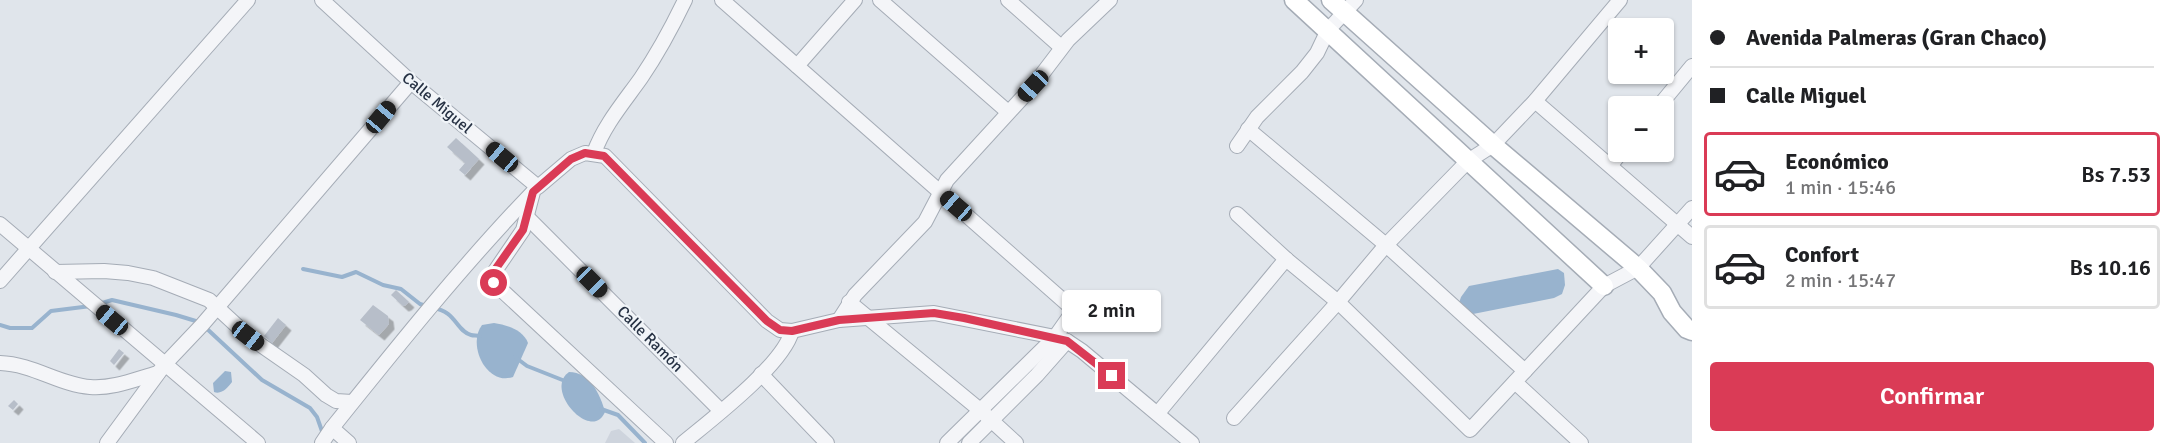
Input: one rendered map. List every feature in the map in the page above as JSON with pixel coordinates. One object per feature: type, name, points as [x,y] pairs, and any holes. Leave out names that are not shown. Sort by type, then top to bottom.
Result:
[{"type":"street","points":[[0,282],[248,0]]},
{"type":"street","name":"Calle Miguel","points":[[322,0],[411,82],[536,190]]},
{"type":"street","points":[[594,153],[603,131],[671,30],[685,0]]},
{"type":"street","points":[[722,0],[1074,310],[1061,339],[1037,375],[947,443]]},
{"type":"street","points":[[797,66],[855,0]]},
{"type":"street","points":[[880,0],[1008,112]]},
{"type":"street","points":[[1008,0],[1061,46]]},
{"type":"street","points":[[839,320],[849,302],[925,222],[947,180],[1033,86],[1061,46],[1110,0]]},
{"type":"street","points":[[1294,0],[1604,286]]},
{"type":"street","points":[[1331,0],[1351,6],[1493,145],[1638,268],[1644,277],[1662,293],[1672,312],[1687,329],[1692,331]]},
{"type":"street","points":[[1234,418],[1386,245],[1468,161],[1493,145],[1534,101],[1620,0]]},
{"type":"street","points":[[1237,146],[1248,129],[1306,68],[1317,53],[1328,30],[1351,6]]},
{"type":"street","points":[[1667,96],[1692,66]]},
{"type":"street","points":[[107,443],[162,368],[217,308],[411,82]]},
{"type":"street","points":[[1534,101],[1692,237]]},
{"type":"street","points":[[1248,129],[1386,245],[1525,371]]},
{"type":"street","points":[[322,443],[352,402],[454,277],[508,217],[571,159],[585,153],[594,153],[604,156],[767,321],[780,330],[792,331],[839,320],[934,313],[1061,339],[1082,351],[1192,443]]},
{"type":"street","points":[[536,190],[523,230],[492,274],[494,283],[666,443]]},
{"type":"street","points":[[1238,214],[1286,259],[1338,302],[1470,430],[1604,286],[1638,268],[1692,208]]},
{"type":"street","name":"Calle Ramón","points":[[527,217],[721,411]]},
{"type":"street","points":[[0,224],[162,368],[258,443]]},
{"type":"street","points":[[1158,413],[1286,259]]},
{"type":"street","points":[[55,272],[104,271],[153,278],[209,300],[248,336],[304,375],[326,395],[336,401],[352,402]]},
{"type":"street","points":[[849,302],[986,415],[1016,443]]},
{"type":"street","points":[[683,443],[762,374],[784,350],[792,331]]},
{"type":"street","points":[[0,363],[24,366],[74,384],[91,387],[112,386],[162,368]]},
{"type":"street","points":[[762,374],[828,443]]},
{"type":"street","points":[[1515,382],[1581,443]]},
{"type":"street","points":[[969,443],[986,415]]},
{"type":"street","points":[[332,428],[349,443]]},
{"type":"shaded area","points":[[619,429],[635,443],[605,443],[611,431]]},
{"type":"water","points":[[1558,269],[1564,273],[1565,285],[1562,294],[1554,298],[1473,314],[1467,313],[1459,303],[1469,286]]},
{"type":"water","points":[[494,323],[518,331],[528,343],[513,377],[503,378],[487,370],[478,352],[478,333],[482,325]]},
{"type":"water","points":[[225,371],[231,372],[232,382],[222,391],[214,392],[213,383]]},
{"type":"water","points":[[569,372],[583,376],[597,391],[605,412],[599,420],[590,421],[581,418],[566,401],[562,390],[563,380]]},
{"type":"building","points":[[456,138],[479,159],[465,175],[459,170],[465,163],[447,147]]},
{"type":"building","points":[[396,290],[409,302],[406,305],[403,306],[391,295]]},
{"type":"building","points":[[373,305],[388,316],[389,324],[379,335],[360,320]]},
{"type":"building","points":[[278,318],[286,325],[272,343],[264,336]]},
{"type":"building","points":[[119,349],[124,353],[114,365],[110,361]]},
{"type":"building","points":[[14,400],[18,404],[13,410],[8,406]]},
{"type":"waterway","points":[[303,269],[342,277],[356,272],[383,285],[401,289],[426,306]]},
{"type":"waterway","points":[[99,304],[112,300],[199,322]]},
{"type":"waterway","points":[[0,325],[10,328],[32,328],[51,311],[91,306]]},
{"type":"waterway","points":[[433,308],[447,313],[466,333],[480,336]]},
{"type":"waterway","points":[[205,327],[262,380],[310,408],[317,417],[323,434]]},
{"type":"waterway","points":[[515,357],[527,366],[565,381]]},
{"type":"waterway","points":[[601,409],[618,415],[645,443]]},
{"type":"route","points":[[494,283],[492,274],[523,230],[533,192],[571,159],[585,153],[594,153],[604,156],[767,321],[780,330],[792,331],[839,320],[934,313],[1067,341],[1112,376]]}]
